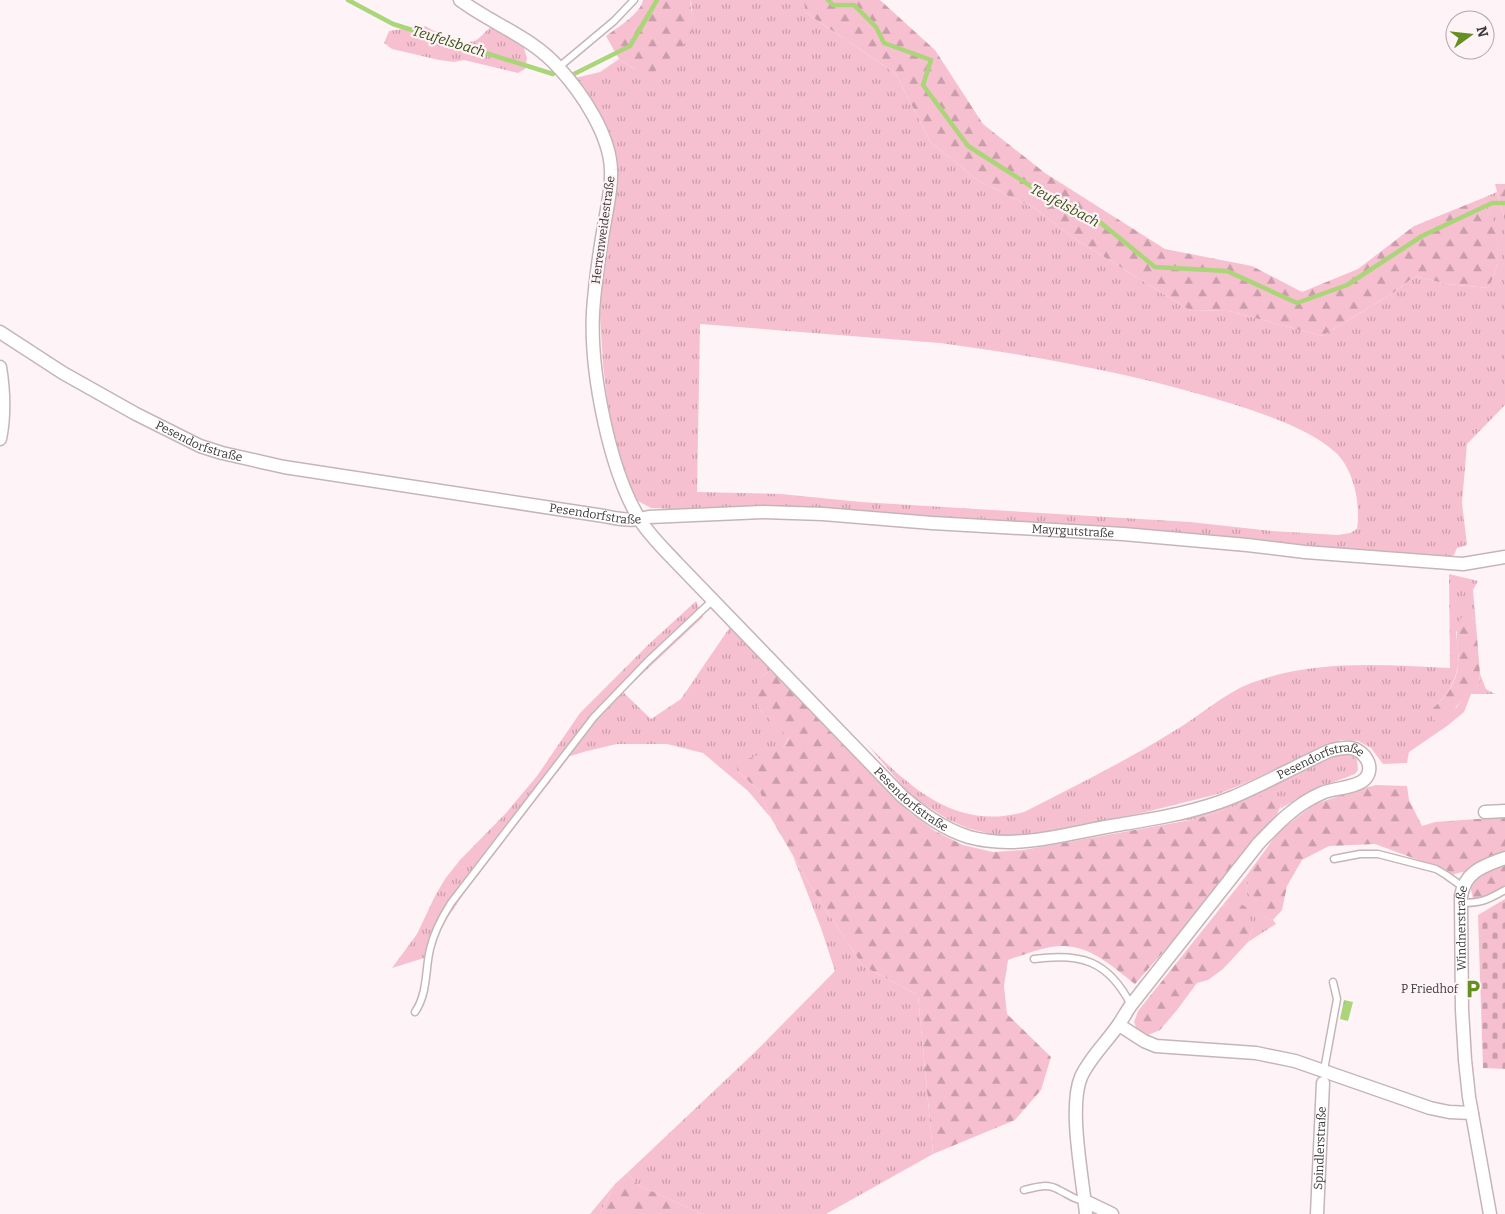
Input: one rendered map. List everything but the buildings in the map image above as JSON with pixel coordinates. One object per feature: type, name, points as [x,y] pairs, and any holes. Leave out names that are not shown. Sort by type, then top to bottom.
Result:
[{"type":"street","name":"Herrenweidestraße","points":[[460,0],[530,43],[559,67],[593,115],[602,134],[612,169],[611,188],[596,276],[593,314],[594,352],[605,422],[615,460],[625,489],[640,520]]},
{"type":"street","name":"Pesendorfstraße","points":[[0,332],[48,364],[136,414],[200,446],[222,453],[284,467],[474,495],[623,520],[640,520],[655,539],[902,796],[923,813],[952,831],[970,837],[1014,842],[1044,839],[1190,810],[1233,797],[1331,750],[1352,748],[1361,752],[1370,766],[1364,780],[1324,792],[1290,812],[1275,826],[1258,844],[1131,1004],[1119,1025],[1086,1068],[1080,1078],[1076,1112],[1085,1208]]},
{"type":"street","points":[[0,367],[4,409],[0,439]]},
{"type":"street","name":"Mayrgutstraße","points":[[640,520],[660,517],[764,512],[815,513],[932,523],[1123,534],[1340,555],[1462,564],[1505,557]]},
{"type":"street","points":[[1486,812],[1505,811]]},
{"type":"street","name":"Windnerstraße","points":[[1490,1214],[1465,1060],[1462,1010],[1461,903],[1466,879],[1494,862],[1505,858]]},
{"type":"street","points":[[1119,1025],[1144,1041],[1156,1046],[1256,1053],[1295,1061],[1324,1076],[1430,1108],[1449,1112],[1472,1112]]},
{"type":"street","name":"Spindlerstraße","points":[[1317,1214],[1324,1076]]},
{"type":"street","points":[[1085,1208],[1112,1214]]},
{"type":"lane","points":[[559,67],[614,21],[634,0]]},
{"type":"lane","points":[[415,1012],[424,996],[428,960],[433,938],[443,916],[452,903],[594,717],[647,662],[713,600]]},
{"type":"lane","points":[[1334,859],[1360,854],[1378,854],[1436,869],[1463,887]]},
{"type":"lane","points":[[1461,903],[1484,902],[1505,890]]},
{"type":"lane","points":[[1034,959],[1062,956],[1073,957],[1099,966],[1118,983],[1131,1004]]},
{"type":"lane","points":[[1324,1076],[1337,999],[1333,982]]},
{"type":"lane","points":[[1024,1190],[1041,1185],[1058,1189],[1085,1208]]},
{"type":"green space","points":[[643,0],[691,0],[693,28],[691,34],[676,53],[653,73],[636,70],[619,59],[606,36],[633,15]]},
{"type":"green space","points":[[691,0],[804,0],[805,12],[896,74],[931,143],[977,180],[1036,209],[1072,237],[1191,311],[1226,310],[1322,336],[1393,293],[1415,276],[1447,284],[1488,288],[1493,277],[1498,254],[1495,231],[1483,198],[1497,192],[1505,221],[1505,405],[1467,444],[1462,503],[1467,545],[1457,548],[1454,555],[1449,557],[1359,552],[1027,524],[990,519],[967,520],[720,508],[651,508],[638,501],[629,486],[615,439],[608,407],[603,365],[600,316],[602,278],[611,219],[614,153],[609,131],[595,104],[575,78],[600,72],[619,59],[636,70],[687,40],[693,28]],"holes":[[[700,324],[940,343],[1052,360],[1164,384],[1275,418],[1314,437],[1342,459],[1355,488],[1358,509],[1357,529],[1350,533],[1338,535],[1272,531],[1190,522],[861,502],[781,494],[697,492]]]},
{"type":"green space","points":[[804,0],[880,0],[935,50],[983,124],[1045,173],[1165,249],[1252,266],[1302,292],[1358,269],[1414,226],[1483,198],[1496,231],[1498,243],[1498,254],[1493,277],[1488,288],[1447,284],[1415,276],[1393,293],[1322,336],[1226,310],[1191,311],[1072,237],[1036,209],[977,180],[931,143],[896,74],[805,12]]},
{"type":"green space","points":[[425,26],[449,38],[463,42],[476,40],[490,28],[503,29],[517,38],[524,48],[527,58],[525,69],[518,73],[464,60],[454,62],[439,60],[392,49],[384,43],[389,31]]},
{"type":"green space","points":[[1495,184],[1505,184],[1505,221]]},
{"type":"green space","points":[[1449,574],[1478,581],[1473,590],[1476,624],[1472,618],[1456,632],[1458,648],[1457,671],[1453,683],[1446,694],[1433,708],[1456,708],[1462,699],[1479,685],[1480,674],[1486,689],[1495,694],[1471,694],[1464,712],[1409,752],[1407,763],[1383,764],[1371,748],[1358,741],[1341,740],[1218,794],[1146,812],[1038,833],[995,835],[967,828],[949,820],[911,796],[866,743],[900,775],[936,802],[977,816],[1000,816],[1024,812],[1137,753],[1184,725],[1221,699],[1251,683],[1275,675],[1300,670],[1350,665],[1450,668]]},
{"type":"green space","points":[[696,601],[703,617],[623,692],[651,719],[681,699],[730,627],[771,670],[760,678],[760,710],[789,737],[784,746],[738,771],[760,792],[771,818],[748,791],[703,753],[667,744],[617,744],[570,756],[465,892],[439,930],[434,943],[430,970],[424,958],[392,968],[417,934],[445,879],[460,860],[506,813],[537,776],[580,713],[649,644]]},
{"type":"green space","points":[[1462,617],[1472,618],[1476,624],[1480,674],[1479,685],[1445,718],[1435,721],[1432,717],[1433,708],[1450,689],[1456,677],[1458,658],[1457,628]]},
{"type":"green space","points":[[771,670],[909,812],[935,831],[963,845],[993,852],[1023,850],[1196,819],[1265,794],[1274,794],[1280,797],[1282,803],[1276,817],[1135,984],[1094,954],[1075,947],[1051,947],[1008,960],[1004,986],[1007,1014],[1051,1057],[1041,1090],[1015,1120],[933,1154],[918,995],[863,966],[813,890],[771,818],[760,792],[738,771],[736,763],[784,746],[789,738],[760,710],[752,694],[760,678]]},
{"type":"green space","points":[[1344,754],[1357,759],[1358,770],[1355,774],[1318,788],[1280,809],[1282,803],[1224,810],[1196,819],[1161,824],[1199,815],[1242,800],[1334,756]]},
{"type":"green space","points":[[1376,785],[1407,786],[1409,800],[1422,826],[1435,822],[1505,817],[1505,886],[1474,902],[1467,874],[1462,872],[1452,875],[1448,871],[1375,844],[1329,846],[1302,860],[1287,886],[1282,910],[1273,920],[1265,917],[1246,890],[1247,875],[1279,831],[1315,804]]},
{"type":"green space","points":[[793,856],[863,966],[918,995],[933,1154],[826,1214],[702,1214],[640,1186],[627,1173],[754,1053],[835,971],[821,928]]},
{"type":"green space","points":[[1247,875],[1246,890],[1265,917],[1273,920],[1276,924],[1248,942],[1253,928],[1239,903],[1229,903],[1222,906]]},
{"type":"green space","points":[[1505,899],[1505,1069],[1483,1068],[1478,915]]},
{"type":"green space","points":[[1229,903],[1239,903],[1246,907],[1253,928],[1248,942],[1223,969],[1208,980],[1197,983],[1160,1030],[1148,1035],[1137,1030],[1134,1022],[1138,1011],[1222,906]]},
{"type":"green space","points":[[627,1173],[640,1186],[702,1214],[600,1214],[615,1184]]},
{"type":"green space","points":[[615,1184],[600,1214],[590,1214]]},
{"type":"water","points":[[1344,1000],[1353,1002],[1348,1021],[1340,1019]]},
{"type":"waterway","name":"Teufelsbach","points":[[348,0],[393,24],[553,74]]},
{"type":"waterway","name":"Teufelsbach","points":[[574,74],[630,46],[657,0]]},
{"type":"waterway","name":"Teufelsbach","points":[[828,0],[833,5],[854,5],[876,27],[884,43],[931,60],[923,85],[968,146],[1034,188],[1101,223],[1155,267],[1227,271],[1297,303],[1347,285],[1422,236],[1492,203],[1505,203]]},
{"type":"place","name":"P Friedhof","points":[[1473,989]]}]
